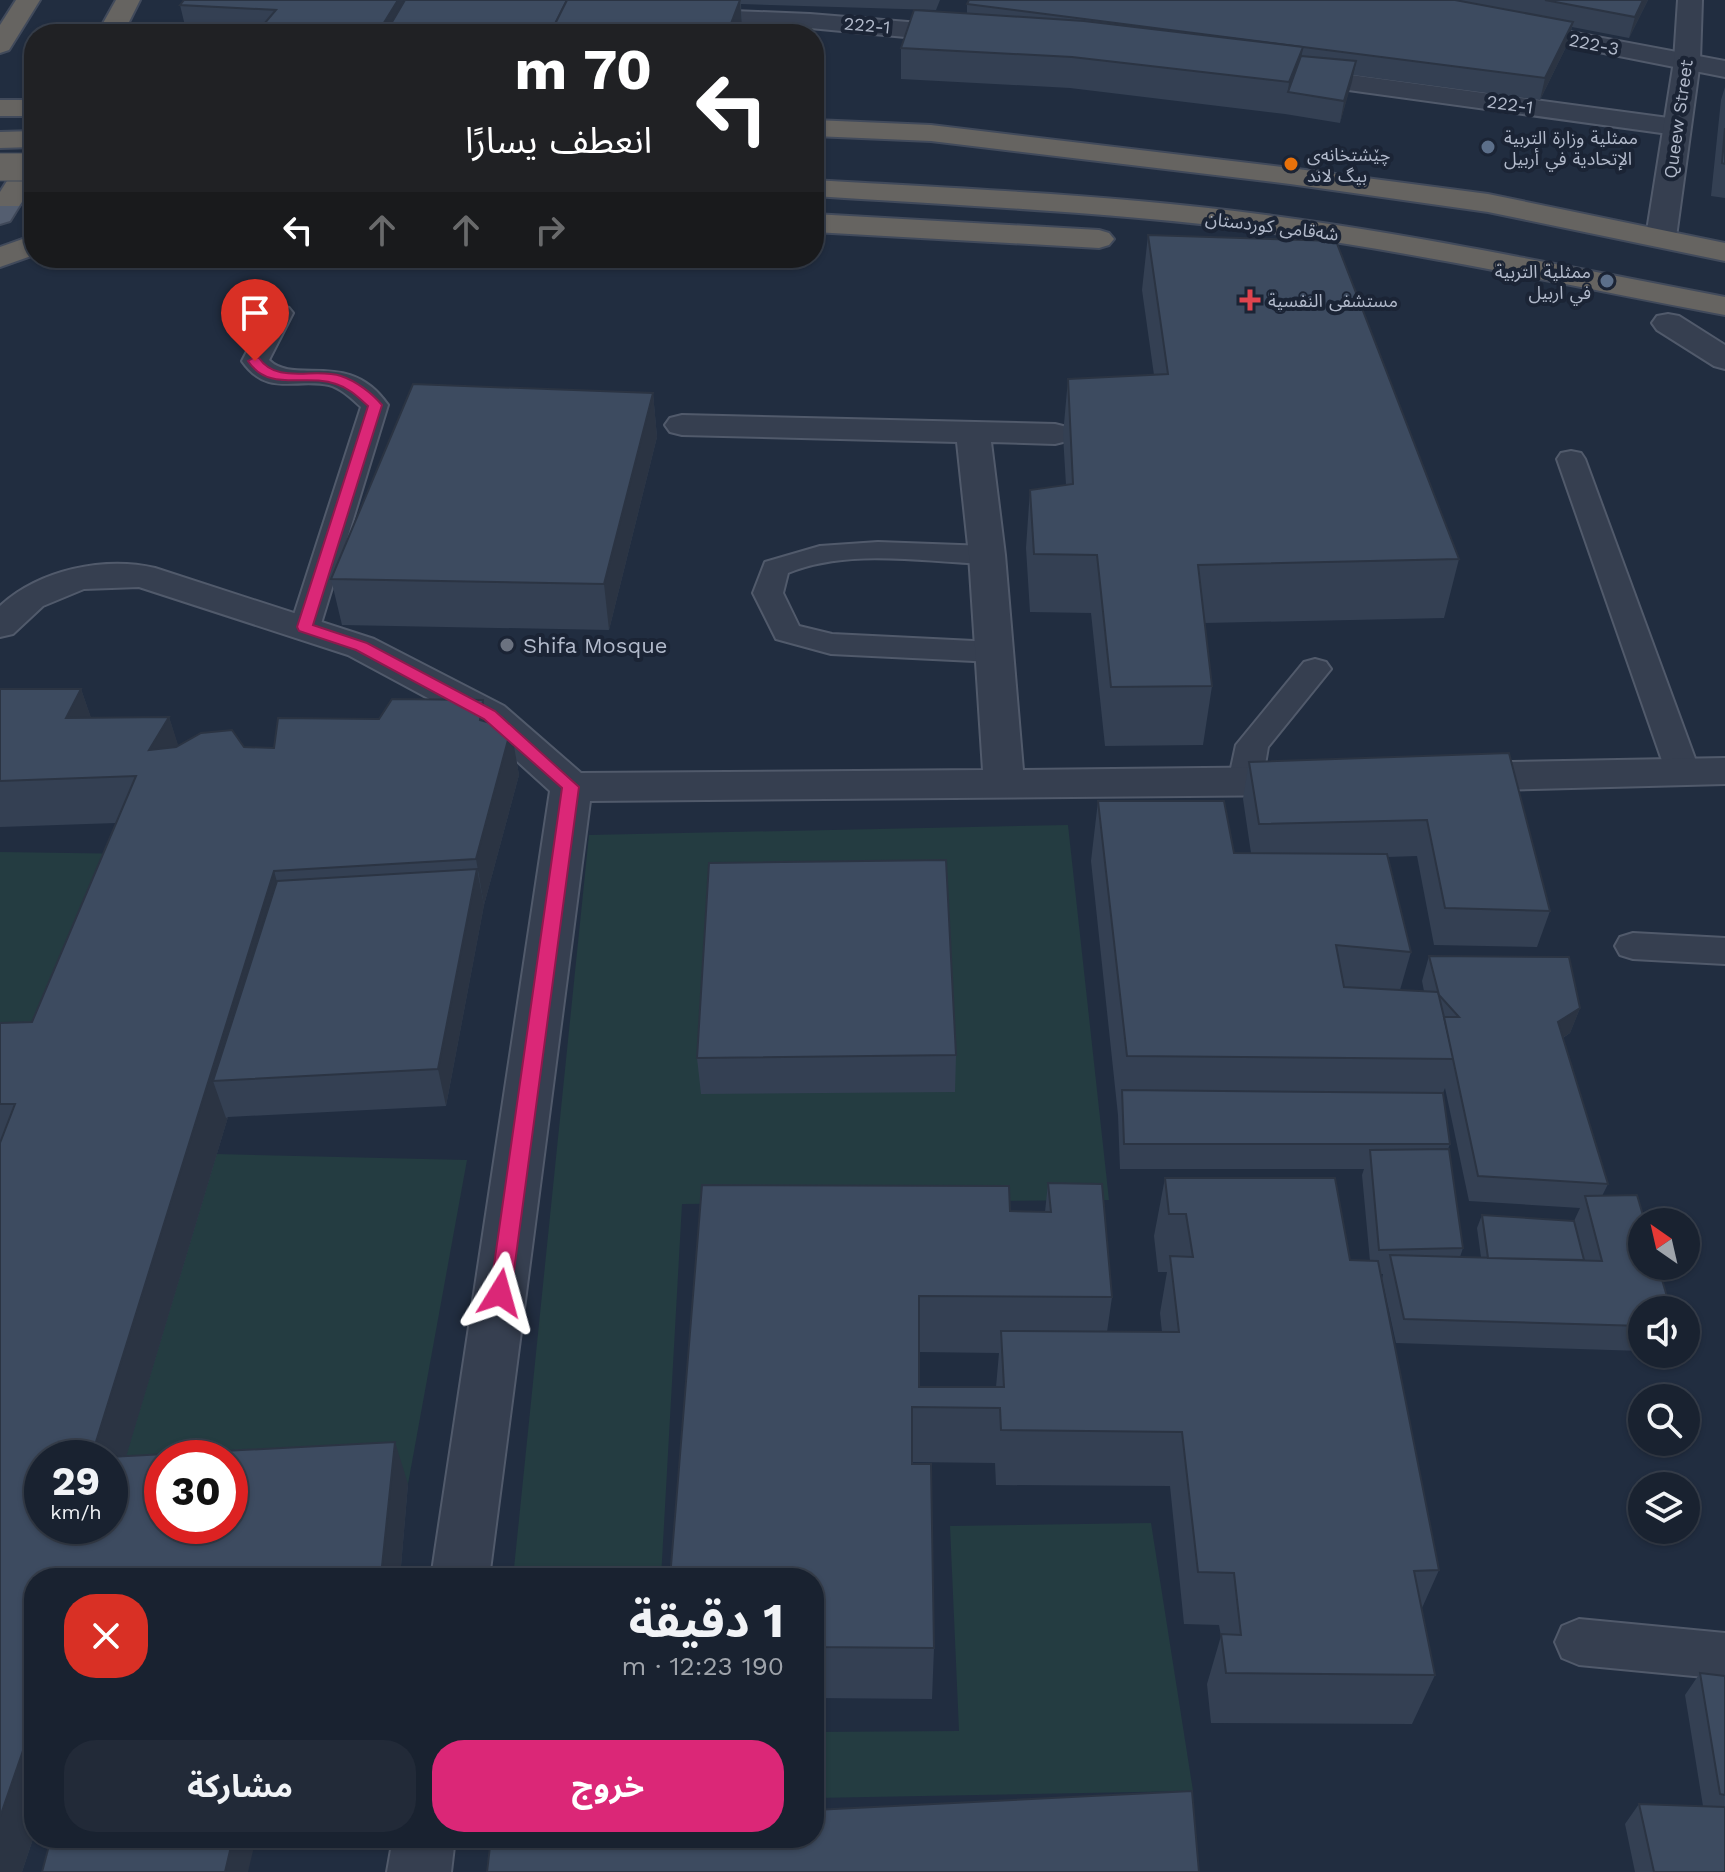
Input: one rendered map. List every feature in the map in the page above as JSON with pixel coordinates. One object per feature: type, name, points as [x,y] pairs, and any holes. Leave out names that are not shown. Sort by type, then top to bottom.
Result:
[{"type":"highway","points":[[0,45],[28,0]]},
{"type":"highway","points":[[0,108],[24,108]]},
{"type":"highway","name":"شەقامی کوردستان","points":[[824,128],[931,133],[1488,203],[1725,252]]},
{"type":"highway","points":[[0,140],[24,139]]},
{"type":"highway","name":"شەقامی کوردستان","points":[[824,166],[1058,178],[1614,227]]},
{"type":"highway","points":[[0,167],[24,167]]},
{"type":"highway","points":[[11,204],[24,179]]},
{"type":"highway","name":"شەقامی کوردستان","points":[[824,189],[1021,201],[1262,223],[1383,240],[1725,306]]},
{"type":"highway","points":[[824,223],[1131,241]]},
{"type":"highway","points":[[0,258],[24,248]]},
{"type":"highway","points":[[1545,300],[1725,333]]},
{"type":"street","name":"Queew Street","points":[[1661,237],[1687,61],[1690,0]]},
{"type":"street","name":"222-1","points":[[663,15],[863,24],[999,39]]},
{"type":"street","name":"222-3","points":[[1485,23],[1725,69]]},
{"type":"street","name":"222-1","points":[[1266,71],[1676,127]]},
{"type":"street","points":[[1668,323],[1725,359]]},
{"type":"street","points":[[682,425],[1055,434]]},
{"type":"street","points":[[973,432],[987,555],[1004,783]]},
{"type":"street","points":[[0,626],[30,598],[78,578],[142,576],[361,647],[490,715],[571,787],[1339,780]]},
{"type":"street","points":[[1417,778],[1725,771]]},
{"type":"street","points":[[461,1568],[571,787]]},
{"type":"street","points":[[419,1872],[423,1848]]},
{"type":"lane","points":[[280,313],[255,361],[261,370],[277,376],[337,379],[357,389],[375,405],[305,627]]},
{"type":"lane","points":[[1571,459],[1683,772]]},
{"type":"lane","points":[[987,555],[827,552],[790,560],[775,568],[768,593],[787,632],[831,644],[994,652]]},
{"type":"lane","points":[[1245,782],[1252,745],[1315,669]]},
{"type":"lane","points":[[1633,946],[1725,951]]},
{"type":"lane","points":[[1579,1642],[1725,1656]]},
{"type":"green space","points":[[1068,825],[1109,1200],[682,1204],[662,1568],[514,1568],[589,835]]},
{"type":"green space","points":[[0,852],[139,854],[52,1067],[0,1066]]},
{"type":"green space","points":[[215,1154],[467,1160],[408,1484],[248,1492],[248,1440],[144,1440],[144,1473],[128,1487],[128,1449]]},
{"type":"green space","points":[[1151,1523],[1193,1791],[824,1798],[824,1732],[959,1731],[950,1526]]},
{"type":"building","points":[[184,0],[398,0],[383,24],[264,24],[276,10],[180,5]]},
{"type":"building","points":[[405,0],[567,0],[555,24],[391,24]]},
{"type":"building","points":[[567,0],[740,0],[731,24],[555,24]]},
{"type":"building","points":[[969,0],[1455,0],[1573,22],[1545,78],[967,4]]},
{"type":"building","points":[[1545,0],[1643,0],[1635,17]]},
{"type":"building","points":[[914,10],[1084,21],[1303,47],[1289,82],[1072,57],[901,48]]},
{"type":"building","points":[[1301,56],[1356,61],[1344,101],[1288,92]]},
{"type":"building","points":[[1725,128],[1725,164],[1722,163]]},
{"type":"building","points":[[1148,235],[1336,241],[1459,559],[1198,565],[1212,686],[1111,687],[1097,555],[1034,554],[1030,490],[1073,484],[1068,379],[1168,374]]},
{"type":"building","points":[[413,384],[653,393],[604,584],[331,579]]},
{"type":"building","points":[[0,689],[81,689],[66,718],[169,717],[149,750],[176,747],[201,733],[232,730],[244,747],[274,748],[278,718],[379,719],[392,699],[483,700],[480,720],[511,729],[476,859],[274,871],[97,1440],[24,1440],[24,1544],[128,1544],[128,1456],[144,1455],[144,1544],[248,1544],[248,1450],[395,1442],[382,1568],[24,1568],[24,1748],[0,1817],[0,1143],[15,1104],[0,1104],[0,1023],[32,1022],[136,776],[0,781]]},
{"type":"building","points":[[1509,753],[1550,911],[1445,908],[1427,820],[1259,824],[1249,762]]},
{"type":"building","points":[[1098,801],[1224,801],[1234,853],[1387,854],[1411,952],[1336,945],[1344,987],[1438,992],[1454,1059],[1127,1056]]},
{"type":"building","points":[[946,860],[956,1055],[697,1058],[709,863]]},
{"type":"building","points":[[477,869],[438,1069],[213,1081],[277,881]]},
{"type":"building","points":[[1429,956],[1569,957],[1580,1008],[1558,1022],[1608,1184],[1478,1176],[1444,1017],[1459,1017],[1439,995]]},
{"type":"building","points":[[1122,1090],[1443,1093],[1450,1144],[1124,1144]]},
{"type":"building","points":[[1449,1149],[1463,1248],[1379,1250],[1370,1150]]},
{"type":"building","points":[[1165,1178],[1335,1178],[1350,1260],[1378,1261],[1439,1570],[1414,1571],[1435,1675],[1226,1673],[1221,1634],[1241,1635],[1234,1573],[1198,1572],[1182,1432],[1001,1430],[1000,1408],[912,1407],[912,1464],[931,1464],[934,1648],[824,1647],[824,1568],[671,1568],[702,1185],[1009,1186],[1010,1211],[1051,1212],[1048,1183],[1102,1184],[1112,1297],[919,1296],[919,1387],[1004,1387],[1001,1331],[1179,1332],[1170,1256],[1193,1257],[1186,1214],[1169,1214]]},
{"type":"building","points":[[1637,1195],[1641,1208],[1628,1208],[1628,1280],[1662,1280],[1667,1296],[1628,1296],[1628,1326],[1404,1319],[1390,1255],[1602,1261],[1585,1196]]},
{"type":"building","points":[[1482,1215],[1574,1221],[1584,1260],[1488,1258]]},
{"type":"building","points":[[1700,1673],[1725,1676],[1725,1795],[1720,1794]]},
{"type":"building","points":[[1192,1791],[1199,1872],[487,1872],[490,1848],[824,1848],[824,1809]]},
{"type":"building","points":[[1639,1804],[1725,1807],[1725,1872],[1654,1872]]},
{"type":"building","points":[[48,1848],[231,1848],[225,1872],[42,1872]]},
{"type":"place","name":"ممثلية وزارة التربية الإتحادية في أربيل","points":[[1488,147]]},
{"type":"place","name":"چێشتخانەی بیگ لاند","points":[[1291,164]]},
{"type":"place","name":"ممثلية التربية في اربيل","points":[[1607,281]]},
{"type":"place","name":"مستشفى النفسية","points":[[1250,300]]},
{"type":"place","name":"Shifa Mosque","points":[[507,645]]},
{"type":"route","points":[[255,361],[261,370],[277,376],[337,379],[357,389],[375,405],[305,627],[361,647],[490,715],[571,787],[500,1293]]}]
